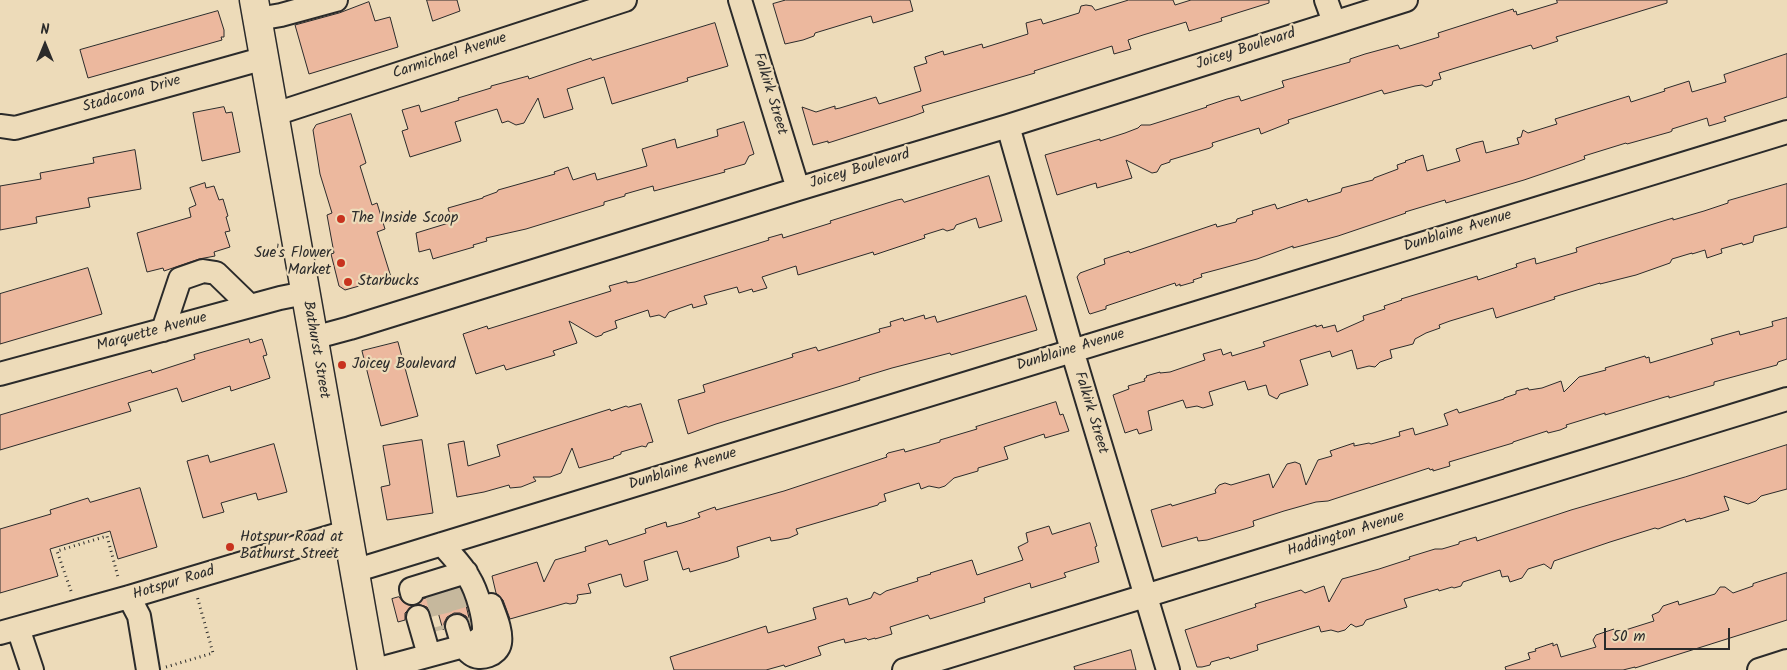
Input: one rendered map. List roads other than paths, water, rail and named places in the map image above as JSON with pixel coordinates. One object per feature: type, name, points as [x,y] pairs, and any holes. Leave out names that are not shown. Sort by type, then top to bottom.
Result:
[{"type":"main road","name":"Bathurst Street","points":[[256,10],[346,532],[373,670]]},
{"type":"street","points":[[256,10],[281,15],[336,0]]},
{"type":"street","name":"Carmichael Avenue","points":[[275,114],[624,0]]},
{"type":"street","name":"Falkirk Street","points":[[740,0],[798,189]]},
{"type":"street","points":[[1326,0],[1334,22]]},
{"type":"street","name":"Joicey Boulevard","points":[[313,338],[358,326],[798,189],[1008,126],[1406,0]]},
{"type":"street","name":"Stadacona Drive","points":[[0,126],[15,128],[264,58]]},
{"type":"street","name":"Falkirk Street","points":[[1008,126],[1072,350],[1168,670]]},
{"type":"street","name":"Dunblaine Avenue","points":[[354,571],[1787,132]]},
{"type":"street","points":[[163,330],[180,279],[202,271],[216,273],[250,306]]},
{"type":"street","name":"Marquette Avenue","points":[[0,374],[250,306],[305,293]]},
{"type":"street","name":"Haddington Avenue","points":[[904,670],[1787,399]]},
{"type":"street","name":"Hotspur Road","points":[[9,631],[346,532]]},
{"type":"street","points":[[373,670],[453,640],[478,640],[484,634],[484,626],[474,589],[438,585],[448,542],[479,569],[500,636],[500,645],[490,655],[478,657],[471,654],[453,640],[423,616]]},
{"type":"street","points":[[129,597],[139,616],[155,669]]},
{"type":"street","points":[[9,631],[32,670]]},
{"type":"street","points":[[1759,670],[1787,661]]},
{"type":"tunnel","points":[[456,587],[466,623]]},
{"type":"tunnel","points":[[436,593],[445,629]]},
{"type":"place","name":"The Inside Scoop","points":[[341,219]]},
{"type":"place","name":"Sue's Flower Market","points":[[341,263]]},
{"type":"place","name":"Starbucks","points":[[348,282]]},
{"type":"place","name":"Joicey Boulevard","points":[[342,365]]},
{"type":"place","name":"Hotspur Road at Bathurst Street","points":[[230,547]]}]
